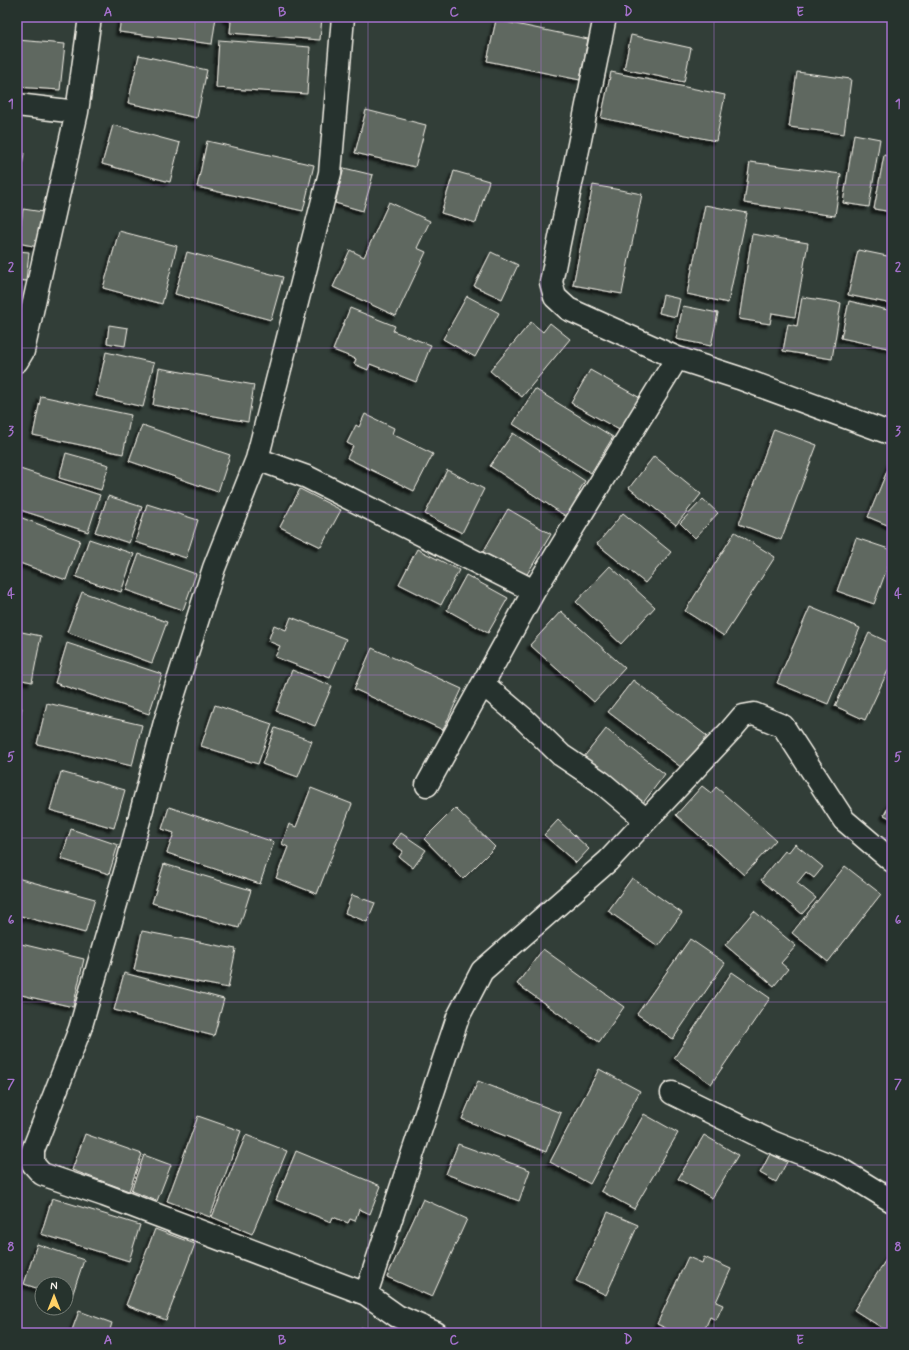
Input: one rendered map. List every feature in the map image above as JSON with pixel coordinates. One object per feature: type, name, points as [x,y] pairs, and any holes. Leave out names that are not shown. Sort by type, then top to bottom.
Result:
[{"type":"street","points":[[17,361],[23,351],[77,112],[90,17]]},
{"type":"street","points":[[344,17],[330,173],[257,459],[214,568],[167,715],[126,870],[80,1029],[32,1150],[33,1164],[42,1174],[104,1195],[366,1294],[397,1316],[436,1333]]},
{"type":"street","points":[[605,17],[551,282],[555,296],[568,309],[677,358],[739,378],[892,434]]},
{"type":"street","points":[[17,105],[77,112]]},
{"type":"street","points":[[426,785],[534,591],[677,358]]},
{"type":"street","points":[[257,459],[307,477],[534,591]]},
{"type":"street","points":[[482,684],[523,718],[561,755],[601,782],[646,820]]},
{"type":"street","points":[[366,1294],[458,1017],[482,971],[608,861],[743,716],[754,714],[783,726],[844,820],[892,861]]},
{"type":"street","points":[[672,1093],[772,1142],[840,1169],[892,1201]]},
{"type":"building","points":[[121,17],[216,17],[212,44],[119,32]]},
{"type":"building","points":[[226,17],[322,17],[320,40],[230,33],[231,21],[226,20]]},
{"type":"building","points":[[496,20],[588,39],[580,80],[487,61]]},
{"type":"building","points":[[631,35],[691,48],[684,82],[624,69]]},
{"type":"building","points":[[17,40],[65,44],[60,90],[17,87]]},
{"type":"building","points":[[219,40],[310,47],[307,94],[216,88]]},
{"type":"building","points":[[139,55],[207,70],[197,118],[128,103]]},
{"type":"building","points":[[611,72],[725,95],[716,141],[601,118]]},
{"type":"building","points":[[797,72],[851,79],[844,134],[789,127]]},
{"type":"building","points":[[366,110],[426,125],[415,167],[355,153]]},
{"type":"building","points":[[113,125],[180,143],[170,182],[102,164]]},
{"type":"building","points":[[854,134],[880,139],[869,207],[843,203]]},
{"type":"building","points":[[207,141],[314,165],[303,211],[197,187]]},
{"type":"building","points":[[17,152],[24,153],[17,205]]},
{"type":"building","points":[[884,155],[892,157],[892,212],[874,209]]},
{"type":"building","points":[[750,162],[841,174],[835,216],[744,203]]},
{"type":"building","points":[[344,168],[373,175],[363,211],[335,203]]},
{"type":"building","points":[[454,171],[489,181],[476,223],[441,213]]},
{"type":"building","points":[[593,185],[642,194],[622,294],[573,285]]},
{"type":"building","points":[[389,202],[430,221],[417,248],[426,252],[396,316],[333,287],[350,250],[364,257]]},
{"type":"building","points":[[705,205],[747,213],[728,303],[687,294]]},
{"type":"building","points":[[23,209],[50,213],[44,248],[17,243],[17,223],[21,224]]},
{"type":"building","points":[[119,231],[177,246],[162,304],[103,288]]},
{"type":"building","points":[[752,234],[808,243],[795,317],[772,313],[770,324],[739,319]]},
{"type":"building","points":[[858,250],[892,257],[892,304],[848,295]]},
{"type":"building","points":[[17,251],[29,252],[26,281],[17,280]]},
{"type":"building","points":[[187,252],[283,277],[271,320],[175,294]]},
{"type":"building","points":[[491,252],[518,265],[502,299],[474,286]]},
{"type":"building","points":[[663,295],[680,299],[676,317],[659,313]]},
{"type":"building","points":[[467,296],[499,313],[475,357],[443,339]]},
{"type":"building","points":[[802,297],[841,303],[832,359],[783,351],[788,324],[797,326]]},
{"type":"building","points":[[849,301],[892,311],[892,349],[841,338]]},
{"type":"building","points":[[683,306],[718,313],[711,346],[676,339]]},
{"type":"building","points":[[350,308],[395,326],[393,331],[431,345],[416,382],[370,364],[368,370],[354,364],[356,359],[333,350]]},
{"type":"building","points":[[531,322],[543,332],[550,323],[570,339],[522,397],[490,371]]},
{"type":"building","points":[[109,325],[128,328],[125,346],[107,343]]},
{"type":"building","points":[[106,352],[154,363],[143,407],[96,396]]},
{"type":"building","points":[[159,368],[254,385],[248,422],[153,405]]},
{"type":"building","points":[[590,370],[642,399],[623,432],[571,403]]},
{"type":"building","points":[[535,389],[613,437],[591,473],[513,424]]},
{"type":"building","points":[[41,396],[131,415],[123,454],[33,435]]},
{"type":"building","points":[[365,414],[394,428],[392,434],[433,454],[414,491],[347,458],[353,446],[347,443],[356,425],[359,427]]},
{"type":"building","points":[[142,425],[230,455],[218,492],[129,461]]},
{"type":"building","points":[[774,429],[817,445],[781,540],[739,524]]},
{"type":"building","points":[[513,433],[585,481],[579,491],[585,495],[570,519],[490,466]]},
{"type":"building","points":[[66,453],[109,465],[101,490],[59,478]]},
{"type":"building","points":[[654,456],[701,494],[676,525],[629,488]]},
{"type":"building","points":[[892,459],[892,527],[868,517]]},
{"type":"building","points":[[17,468],[100,495],[88,532],[17,509]]},
{"type":"building","points":[[447,470],[484,489],[462,533],[425,514]]},
{"type":"building","points":[[300,489],[341,510],[321,547],[280,527]]},
{"type":"building","points":[[108,496],[142,507],[129,543],[95,532]]},
{"type":"building","points":[[703,499],[718,513],[695,538],[680,523]]},
{"type":"building","points":[[147,504],[198,520],[186,558],[135,542]]},
{"type":"building","points":[[508,509],[551,534],[526,576],[483,552]]},
{"type":"building","points":[[623,513],[671,552],[645,583],[597,544]]},
{"type":"building","points":[[17,516],[80,540],[66,580],[17,562]]},
{"type":"building","points":[[735,532],[775,557],[724,636],[685,611]]},
{"type":"building","points":[[856,538],[892,550],[892,555],[874,604],[837,591]]},
{"type":"building","points":[[89,539],[134,554],[121,592],[76,577]]},
{"type":"building","points":[[417,549],[459,570],[441,605],[399,584]]},
{"type":"building","points":[[139,554],[196,574],[183,610],[126,590]]},
{"type":"building","points":[[610,566],[655,607],[621,644],[576,602]]},
{"type":"building","points":[[466,575],[508,598],[488,633],[447,610]]},
{"type":"building","points":[[82,592],[167,622],[152,663],[67,632]]},
{"type":"building","points":[[810,607],[860,628],[828,704],[777,683]]},
{"type":"building","points":[[561,611],[625,668],[594,702],[530,645]]},
{"type":"building","points":[[291,617],[346,639],[330,678],[275,657],[280,646],[268,641],[274,625],[286,630]]},
{"type":"building","points":[[17,631],[41,636],[32,682],[17,679]]},
{"type":"building","points":[[869,633],[892,644],[892,662],[865,720],[835,706]]},
{"type":"building","points":[[67,643],[162,674],[149,714],[55,683]]},
{"type":"building","points":[[372,648],[462,689],[443,730],[354,689]]},
{"type":"building","points":[[292,670],[332,686],[315,726],[276,711]]},
{"type":"building","points":[[633,680],[707,736],[682,768],[608,712]]},
{"type":"building","points":[[47,703],[142,725],[132,766],[37,744]]},
{"type":"building","points":[[215,705],[272,724],[258,764],[201,746]]},
{"type":"building","points":[[17,707],[22,708],[17,729]]},
{"type":"building","points":[[275,728],[312,741],[298,777],[262,764]]},
{"type":"building","points":[[606,729],[665,774],[643,803],[583,758]]},
{"type":"building","points":[[61,772],[125,790],[114,828],[50,810]]},
{"type":"building","points":[[702,786],[711,793],[716,787],[776,840],[744,875],[676,815]]},
{"type":"building","points":[[311,788],[352,804],[317,894],[276,878],[288,847],[282,844],[289,824],[296,827]]},
{"type":"building","points":[[892,800],[892,819],[884,815]]},
{"type":"building","points":[[169,807],[274,842],[260,884],[167,853],[174,833],[162,829]]},
{"type":"building","points":[[455,808],[495,847],[463,879],[424,839]]},
{"type":"building","points":[[558,820],[589,849],[576,863],[544,835]]},
{"type":"building","points":[[71,829],[118,845],[109,874],[61,859]]},
{"type":"building","points":[[401,833],[426,850],[413,868],[399,857],[403,851],[393,844]]},
{"type":"building","points":[[795,844],[823,867],[814,878],[806,872],[797,883],[816,898],[802,914],[761,880],[785,851],[788,853]]},
{"type":"building","points":[[164,864],[251,890],[239,928],[152,903]]},
{"type":"building","points":[[845,866],[881,894],[828,962],[792,933]]},
{"type":"building","points":[[17,878],[95,899],[85,933],[17,915]]},
{"type":"building","points":[[632,878],[682,913],[658,946],[608,911]]},
{"type":"building","points":[[352,895],[375,903],[367,922],[345,913]]},
{"type":"building","points":[[754,911],[796,946],[781,963],[788,969],[774,986],[725,945]]},
{"type":"building","points":[[142,931],[236,949],[228,988],[134,970]]},
{"type":"building","points":[[690,939],[725,963],[673,1039],[637,1014]]},
{"type":"building","points":[[17,943],[84,959],[73,1007],[17,994]]},
{"type":"building","points":[[543,949],[624,1007],[599,1042],[517,984]]},
{"type":"building","points":[[732,972],[770,998],[711,1084],[674,1058]]},
{"type":"building","points":[[124,973],[224,999],[214,1036],[114,1010]]},
{"type":"building","points":[[599,1069],[640,1091],[590,1184],[550,1162]]},
{"type":"building","points":[[478,1081],[561,1113],[546,1152],[462,1119]]},
{"type":"building","points":[[644,1114],[678,1133],[634,1209],[601,1191]]},
{"type":"building","points":[[198,1116],[241,1131],[210,1217],[167,1201]]},
{"type":"building","points":[[85,1134],[142,1154],[129,1191],[72,1170]]},
{"type":"building","points":[[246,1135],[287,1151],[252,1234],[212,1217]]},
{"type":"building","points":[[704,1135],[738,1155],[712,1198],[678,1179]]},
{"type":"building","points":[[458,1144],[530,1170],[519,1201],[446,1174]]},
{"type":"building","points":[[296,1151],[381,1186],[370,1214],[359,1209],[355,1221],[350,1219],[348,1223],[333,1217],[331,1222],[276,1200]]},
{"type":"building","points":[[770,1154],[787,1162],[776,1182],[760,1173]]},
{"type":"building","points":[[144,1155],[171,1165],[157,1201],[131,1191]]},
{"type":"building","points":[[52,1198],[140,1225],[129,1261],[41,1234]]},
{"type":"building","points":[[423,1199],[467,1219],[432,1297],[387,1277]]},
{"type":"building","points":[[608,1212],[638,1225],[606,1295],[576,1281]]},
{"type":"building","points":[[155,1229],[195,1244],[166,1320],[126,1305]]},
{"type":"building","points":[[37,1244],[84,1260],[74,1290],[74,1276],[34,1276],[34,1287],[24,1284]]},
{"type":"building","points":[[892,1250],[892,1330],[890,1333],[854,1310]]},
{"type":"building","points":[[688,1257],[702,1263],[704,1257],[731,1269],[716,1302],[723,1305],[716,1320],[710,1317],[703,1333],[676,1333],[657,1324]]},
{"type":"building","points":[[79,1311],[112,1323],[109,1333],[71,1333]]},
{"type":"building","points":[[361,1327],[374,1333],[358,1333]]}]
